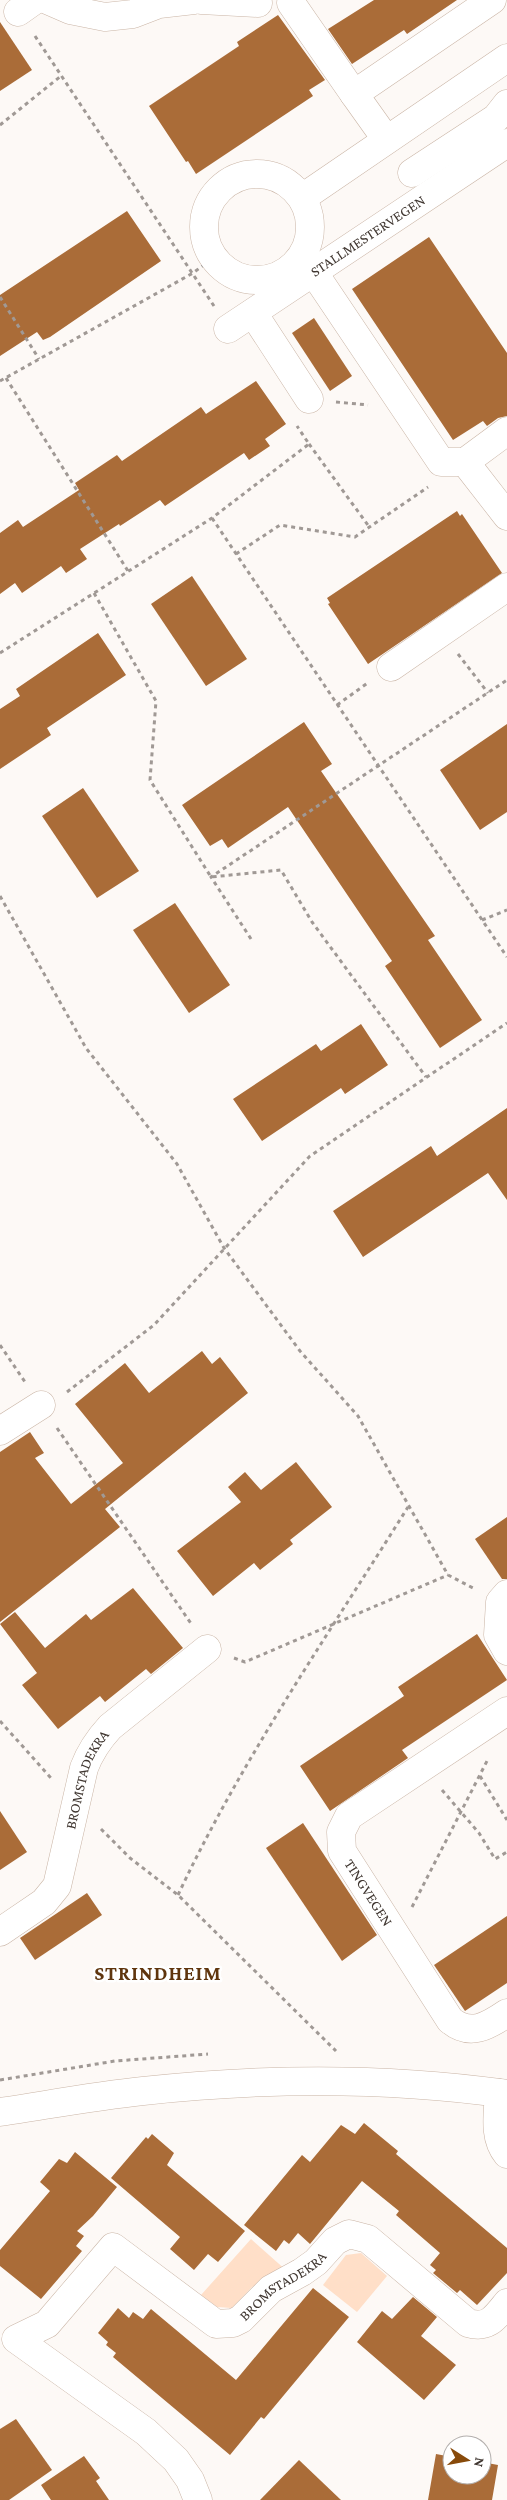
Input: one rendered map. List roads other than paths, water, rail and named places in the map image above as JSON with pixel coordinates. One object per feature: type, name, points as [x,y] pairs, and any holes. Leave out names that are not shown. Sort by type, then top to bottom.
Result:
[{"type":"street","points":[[47,0],[70,10],[105,17],[132,14],[159,4],[194,0]]},
{"type":"street","points":[[201,0],[293,1],[386,139]]},
{"type":"street","points":[[354,94],[492,0]]},
{"type":"street","points":[[302,198],[386,139],[504,66]]},
{"type":"street","points":[[412,173],[496,118],[507,104]]},
{"type":"street","name":"STALLMESTERVEGEN","points":[[228,329],[507,143]]},
{"type":"street","name":"STALLMESTERVEGEN","points":[[260,174],[276,177],[291,185],[302,198],[310,215],[310,234],[305,251],[294,266],[279,276],[261,281],[242,279],[226,271],[203,266],[206,242],[203,226],[207,209],[215,194],[227,183],[243,175],[260,174]]},
{"type":"street","points":[[314,273],[441,462],[465,462],[507,431]]},
{"type":"street","points":[[253,313],[309,399]]},
{"type":"street","points":[[465,462],[507,516]]},
{"type":"street","points":[[391,667],[507,587]]},
{"type":"street","points":[[0,1431],[43,1407]]},
{"type":"street","points":[[503,1598],[498,1635],[507,1651]]},
{"type":"street","name":"BROMSTADEKRA","points":[[0,1932],[44,1902],[57,1886],[84,1768],[90,1752],[100,1738],[110,1727],[207,1648]]},
{"type":"street","name":"TINGVEGEN","points":[[507,1712],[348,1816],[341,1832],[342,1851],[444,2012],[457,2026],[472,2030],[483,2028],[507,2013]]},
{"type":"street","points":[[0,2112],[141,2091],[221,2084],[296,2082],[380,2083],[503,2093],[498,2132],[507,2154]]},
{"type":"street","name":"BROMSTADEKRA","points":[[5,2339],[47,2324],[113,2247],[216,2324],[233,2323],[241,2319],[271,2289],[316,2262],[334,2241],[348,2234],[368,2239],[468,2323],[485,2325],[491,2322],[507,2303]]},
{"type":"street","name":"BROMSTADEKRA","points":[[5,2339],[146,2432],[176,2460],[190,2480],[198,2500]]},
{"type":"district","name":"STRINDHEIM","points":[[158,1973]]}]
